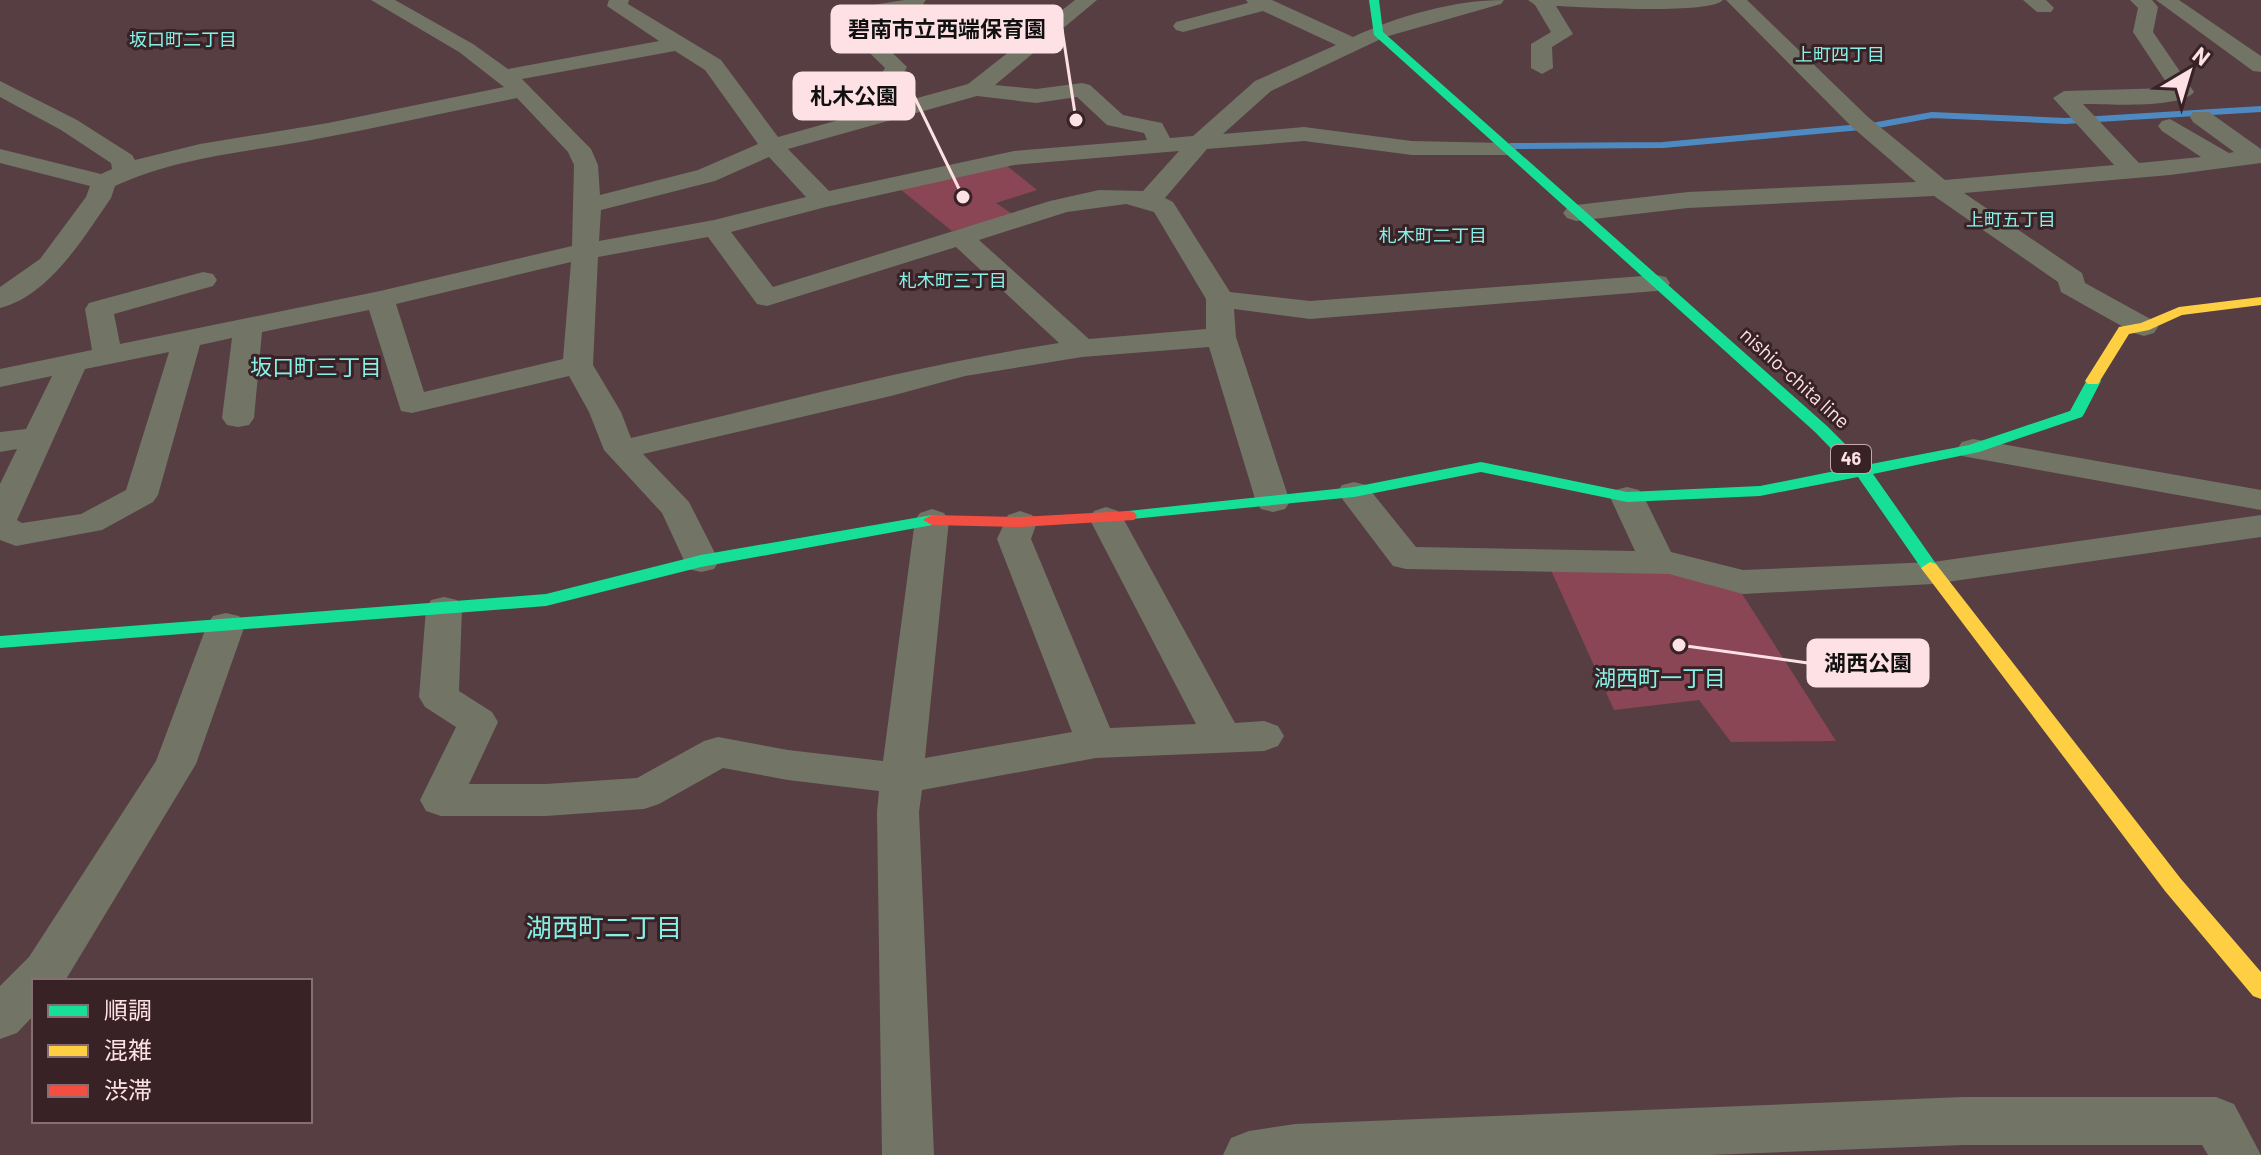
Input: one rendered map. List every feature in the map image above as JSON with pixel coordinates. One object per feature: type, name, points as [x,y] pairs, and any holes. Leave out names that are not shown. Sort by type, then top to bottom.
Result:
[{"type":"street","points":[[381,0],[466,48],[513,83],[579,149],[586,165],[588,205],[578,365],[605,412],[620,450],[677,509],[701,561]]},
{"type":"street","points":[[619,0],[617,6],[633,19],[713,65],[772,146],[823,200]]},
{"type":"street","points":[[588,205],[702,176],[749,161],[772,146],[976,89],[1087,0]]},
{"type":"street","points":[[1374,0],[1378,33]]},
{"type":"street","points":[[1150,199],[1201,141],[1263,86],[1378,33],[1494,0]]},
{"type":"street","points":[[1540,0],[1647,3],[1713,0]]},
{"type":"street","points":[[1540,0],[1563,34],[1541,44],[1542,68]]},
{"type":"street","points":[[1736,0],[1860,122],[1939,188],[2072,279],[2071,286],[2144,327]]},
{"type":"street","points":[[2133,171],[2064,98],[2175,95],[2183,92],[2143,32],[2148,7],[2140,0]]},
{"type":"street","points":[[2166,0],[2261,66]]},
{"type":"street","points":[[1183,26],[1260,2],[1329,36],[1355,44]]},
{"type":"street","points":[[891,114],[884,88],[896,67],[842,15],[912,3],[988,23]]},
{"type":"street","name":"nishio-chita line","points":[[1378,33],[1504,150],[1821,429],[1864,473],[1933,573],[2173,885],[2261,989]]},
{"type":"street","points":[[0,156],[115,176],[227,145],[297,135],[677,44]]},
{"type":"street","points":[[0,88],[69,125],[123,160],[115,176],[50,265],[0,300]]},
{"type":"street","points":[[976,89],[1036,96],[1082,90],[1115,120],[1154,128],[1161,144]]},
{"type":"street","points":[[2201,117],[2257,156]]},
{"type":"street","points":[[2170,126],[2223,160]]},
{"type":"street","points":[[0,378],[248,328],[585,251],[715,228],[823,200],[1014,158],[1304,134],[1412,148],[1504,150]]},
{"type":"street","points":[[1576,213],[1688,200],[1939,188],[2133,171],[2257,156]]},
{"type":"street","points":[[715,228],[767,298],[963,239],[1059,206],[1096,197],[1150,199],[1164,207],[1220,299],[1221,337],[1273,502]]},
{"type":"street","points":[[963,239],[1082,348]]},
{"type":"street","points":[[108,356],[99,309],[203,280]]},
{"type":"street","points":[[1220,299],[1310,310],[1656,283]]},
{"type":"street","points":[[380,299],[412,404],[578,365]]},
{"type":"street","points":[[0,642],[546,600],[701,561],[932,520],[1020,522],[1106,518],[1273,502],[1354,492],[1481,467],[1627,497],[1760,491],[1864,473],[1973,449],[2076,414],[2106,356],[2124,330],[2144,327],[2179,311],[2261,301]]},
{"type":"street","points":[[238,418],[248,328]]},
{"type":"street","points":[[620,450],[891,387],[962,367],[1082,348],[1221,337]]},
{"type":"street","points":[[73,363],[0,522],[16,535],[90,523],[141,495],[187,341]]},
{"type":"street","points":[[0,442],[38,437]]},
{"type":"street","points":[[1973,449],[2261,500]]},
{"type":"street","points":[[1354,492],[1406,558],[1658,562],[1743,582],[1933,573],[2261,526]]},
{"type":"street","points":[[1627,497],[1658,562]]},
{"type":"street","points":[[1106,518],[1223,738]]},
{"type":"street","points":[[908,1155],[900,778],[932,520]]},
{"type":"street","points":[[1020,522],[1014,539],[1096,743]]},
{"type":"street","points":[[444,609],[439,697],[478,722],[441,800],[546,800],[644,793],[718,752],[788,765],[900,778],[1096,743],[1264,736]]},
{"type":"street","points":[[38,979],[121,854],[175,764],[226,625]]},
{"type":"street","points":[[0,1018],[32,985]]},
{"type":"street","points":[[1249,1155],[1310,1147],[1963,1121],[2216,1121],[2236,1155]]},
{"type":"shaded area","points":[[1006,165],[1037,190],[996,203],[1014,215],[952,231],[900,189]]},
{"type":"shaded area","points":[[1550,568],[1669,569],[1739,589],[1836,741],[1731,742],[1699,700],[1614,710]]},
{"type":"waterway","points":[[1511,146],[1663,145],[1872,126],[1932,115],[2065,121],[2261,109]]},
{"type":"traffic: fast","points":[[1374,0],[1378,33],[1821,429],[1864,473],[1930,568]]},
{"type":"traffic: fast","points":[[1128,516],[1354,492],[1481,467],[1627,497],[1760,491],[1973,449],[2076,414],[2093,381]]},
{"type":"traffic: fast","points":[[0,642],[546,600],[701,561],[932,520]]},
{"type":"traffic: slow","points":[[2093,381],[2124,330],[2144,327],[2179,311],[2261,301]]},
{"type":"traffic: slow","points":[[1930,568],[2173,885],[2261,989]]},
{"type":"traffic: jam","points":[[932,520],[1020,522],[1128,516]]},
{"type":"place","name":"碧南市立西端保育園","points":[[1076,120]]},
{"type":"place","name":"札木公園","points":[[963,197]]},
{"type":"place","name":"湖西公園","points":[[1679,645]]},
{"type":"district","name":"坂口町二丁目","points":[[183,40]]},
{"type":"district","name":"上町四丁目","points":[[1840,55]]},
{"type":"district","name":"上町五丁目","points":[[2011,220]]},
{"type":"district","name":"札木町二丁目","points":[[1433,236]]},
{"type":"district","name":"札木町三丁目","points":[[953,281]]},
{"type":"district","name":"坂口町三丁目","points":[[316,367]]},
{"type":"district","name":"湖西町一丁目","points":[[1660,678]]},
{"type":"district","name":"湖西町二丁目","points":[[604,928]]}]
